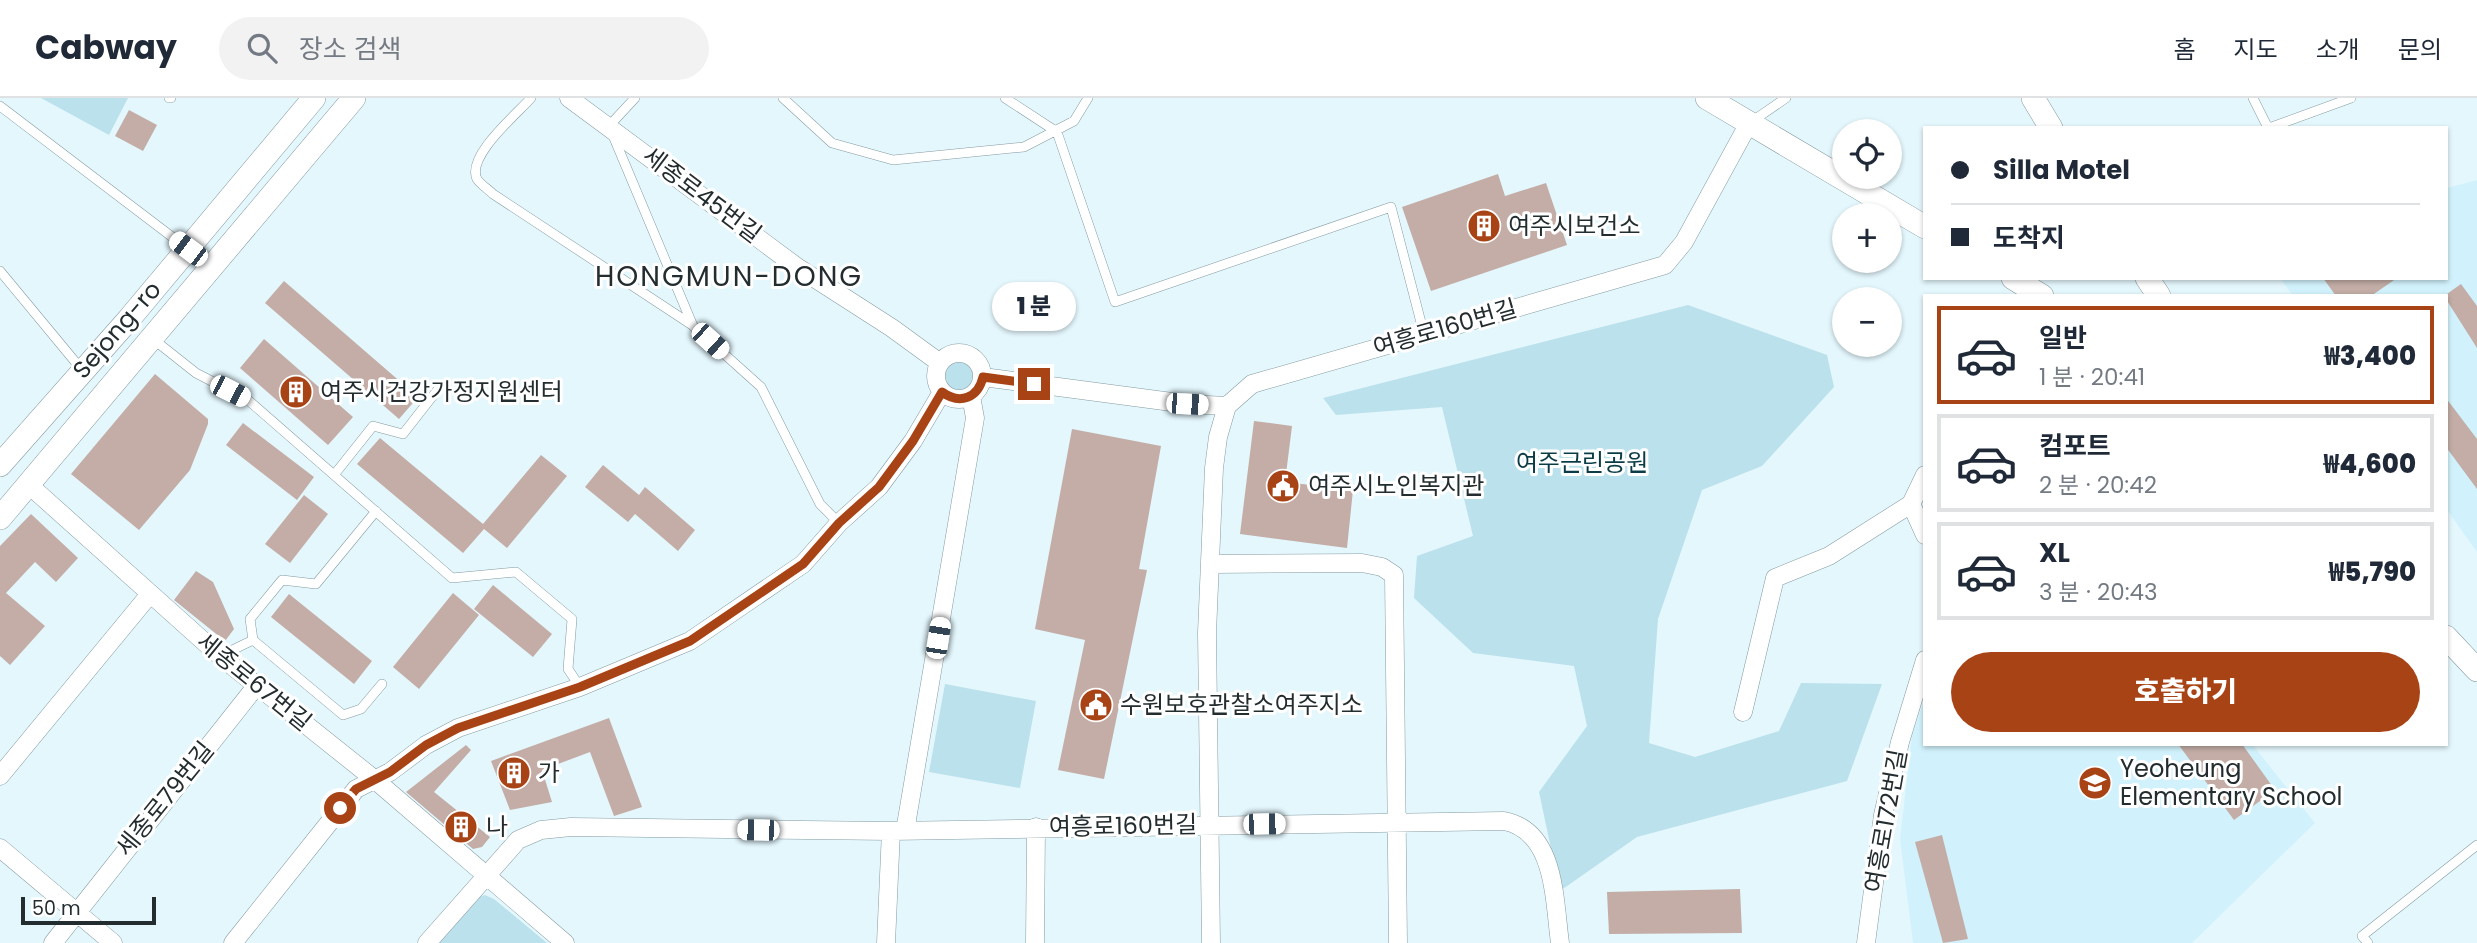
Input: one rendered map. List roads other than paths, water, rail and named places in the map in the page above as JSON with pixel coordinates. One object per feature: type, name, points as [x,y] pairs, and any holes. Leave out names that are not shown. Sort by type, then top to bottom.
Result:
[{"type":"street","name":"Sejong-ro","points":[[1,461],[129,319],[314,98]]},
{"type":"street","points":[[0,518],[354,98]]},
{"type":"street","name":"세종로45번길","points":[[569,98],[797,267],[892,328],[940,363]]},
{"type":"street","points":[[1707,98],[1923,226]]},
{"type":"street","points":[[2033,98],[2050,126]]},
{"type":"street","name":"여흥로160번길","points":[[1211,943],[1207,633],[1214,468],[1218,437],[1227,407],[1252,384],[1665,265],[1684,242],[1749,123]]},
{"type":"street","points":[[2016,280],[2036,294]]},
{"type":"street","points":[[129,319],[151,338]]},
{"type":"street","points":[[952,354],[968,354],[979,363],[983,377],[977,392],[956,399],[942,392],[936,378],[940,363],[952,354]]},
{"type":"street","points":[[983,377],[1227,407]]},
{"type":"street","points":[[233,943],[356,789],[390,772],[426,745],[458,728],[580,687],[690,641],[803,564],[839,523],[879,487],[913,441],[942,392]]},
{"type":"street","points":[[886,943],[898,831],[975,418],[971,396]]},
{"type":"street","points":[[1,461],[28,484]]},
{"type":"street","points":[[1742,712],[1775,578],[1829,556],[1911,504],[1923,479]]},
{"type":"street","name":"세종로67번길","points":[[28,484],[220,656],[374,779],[565,943]]},
{"type":"street","points":[[1911,504],[1923,531]]},
{"type":"street","points":[[1210,564],[1362,563],[1382,567],[1394,575],[1399,822],[1398,943]]},
{"type":"street","points":[[0,776],[150,594]]},
{"type":"street","points":[[2448,639],[2477,670]]},
{"type":"street","name":"여흥로172번길","points":[[1866,943],[1883,815],[1899,742],[1923,666]]},
{"type":"street","name":"세종로79번길","points":[[53,943],[74,913],[257,685]]},
{"type":"street","name":"여흥로160번길","points":[[898,831],[1504,821],[1524,828],[1534,835],[1544,853],[1560,943]]},
{"type":"street","points":[[427,943],[485,874],[518,840],[541,831],[571,827],[898,831]]},
{"type":"street","name":"여흥로160번길","points":[[1035,943],[1036,827]]},
{"type":"street","points":[[0,848],[74,913],[113,943]]},
{"type":"lane","points":[[531,98],[482,151],[475,164],[477,179],[493,194],[693,326],[761,387],[820,504],[839,523]]},
{"type":"lane","points":[[635,98],[609,126],[693,326]]},
{"type":"lane","points":[[783,98],[832,143],[893,160],[1024,147],[1074,121],[1088,98]]},
{"type":"lane","points":[[1004,98],[1057,132],[1115,302],[1391,207],[1424,334]]},
{"type":"lane","points":[[1749,123],[1786,98]]},
{"type":"lane","points":[[2253,98],[2268,126]]},
{"type":"lane","points":[[2274,126],[2351,98]]},
{"type":"lane","points":[[0,106],[188,249]]},
{"type":"lane","points":[[0,271],[82,370]]},
{"type":"lane","points":[[151,338],[196,373],[248,400],[452,578],[516,572],[572,619],[568,668],[580,687]]},
{"type":"lane","points":[[334,475],[373,426],[403,434],[439,388]]},
{"type":"lane","points":[[376,511],[316,584],[282,580],[250,619],[253,640],[343,715],[361,709],[382,684]]},
{"type":"lane","points":[[220,656],[253,640]]},
{"type":"lane","points":[[2368,943],[2362,936],[2477,845]]},
{"type":"place","name":"여주시보건소","points":[[1484,226]]},
{"type":"place","name":"여주시건강가정지원센터","points":[[296,392]]},
{"type":"place","name":"여주시노인복지관","points":[[1283,486]]},
{"type":"place","name":"수원보호관찰소여주지소","points":[[1096,705]]},
{"type":"place","name":"가","points":[[514,773]]},
{"type":"place","name":"Yeoheung Elementary School","points":[[2095,783]]},
{"type":"place","name":"나","points":[[461,827]]},
{"type":"district","name":"HONGMUN-DONG","points":[[729,276]]},
{"type":"park label","name":"여주근린공원","points":[[1582,463]]}]
